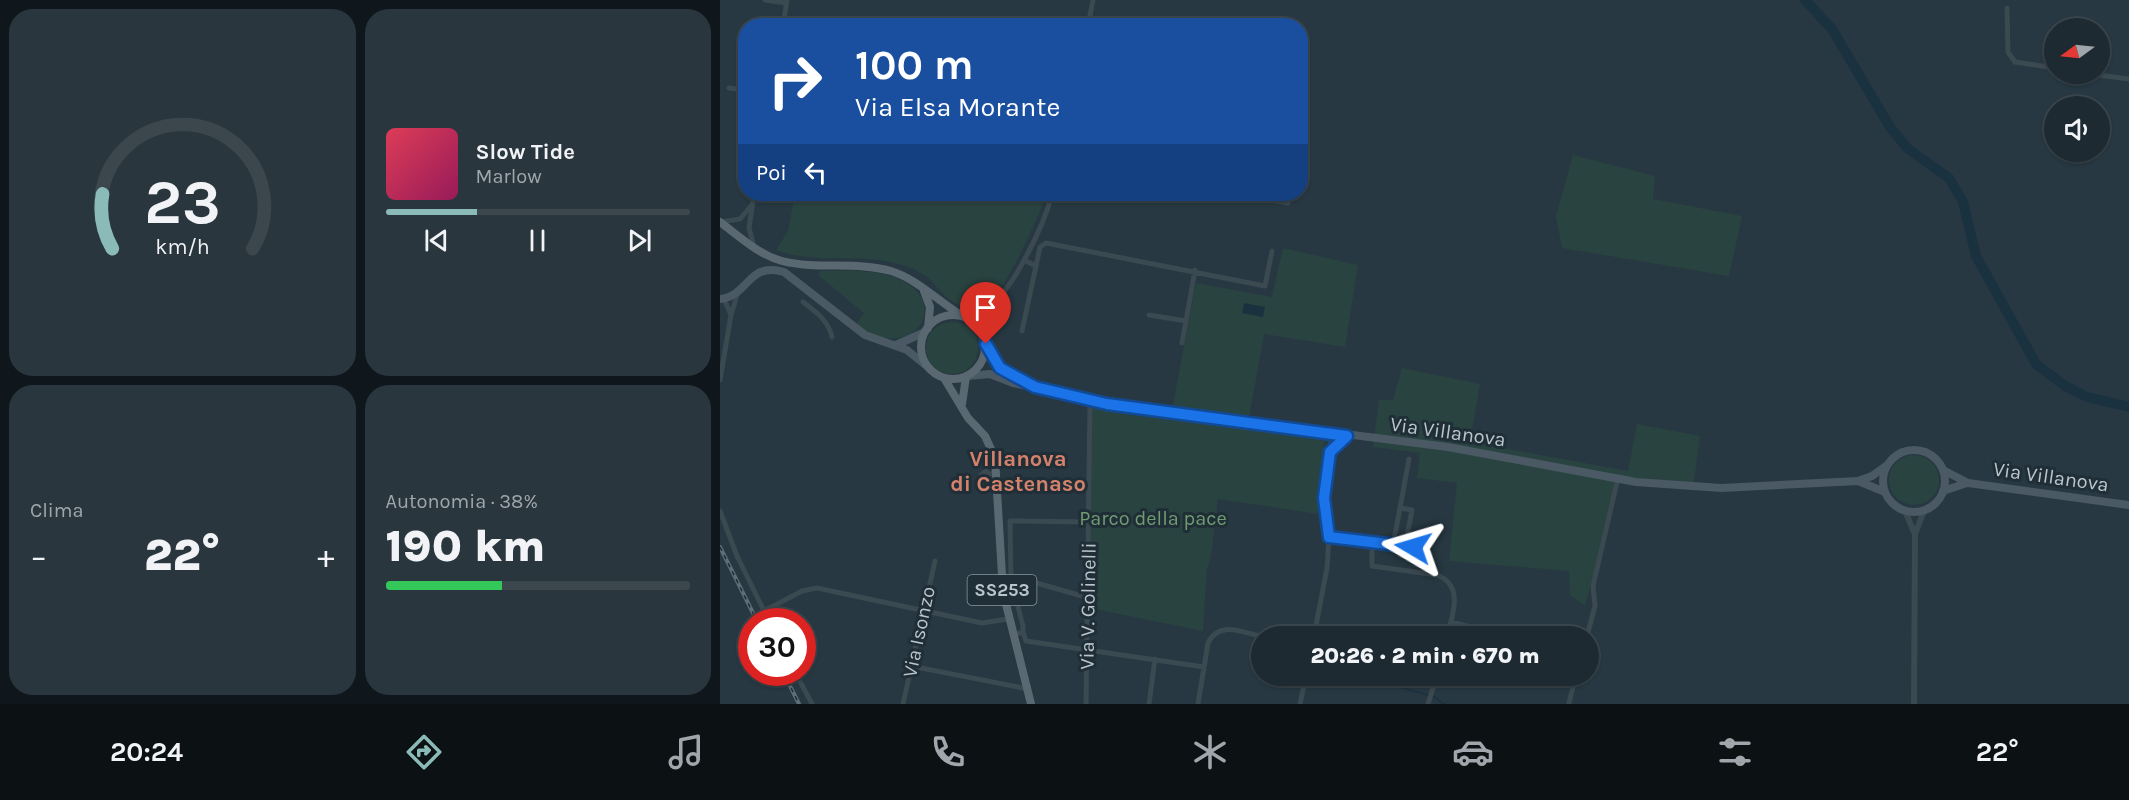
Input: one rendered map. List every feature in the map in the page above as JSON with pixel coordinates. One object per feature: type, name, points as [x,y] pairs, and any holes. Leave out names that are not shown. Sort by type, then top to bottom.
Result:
[{"type":"main road","points":[[720,222],[754,247],[775,258],[794,263],[889,270],[911,280],[974,322],[985,341],[980,366],[967,376],[944,378]]},
{"type":"main road","points":[[722,299],[738,292],[759,272],[773,270],[784,272],[872,339],[896,345],[914,354],[929,368]]},
{"type":"main road","points":[[924,290],[930,307],[921,347],[929,368]]},
{"type":"main road","points":[[896,345],[926,330],[942,316],[964,317]]},
{"type":"main road","name":"Via Villanova","points":[[985,341],[1000,368],[1035,387]]},
{"type":"main road","name":"SS253","points":[[929,368],[944,378],[962,408],[990,444],[1001,579],[1008,619],[1031,704]]},
{"type":"main road","name":"Via Villanova","points":[[967,376],[990,374],[1090,401],[1485,453],[1618,478],[1709,488],[1858,481],[1872,476],[1887,465]]},
{"type":"main road","points":[[962,408],[967,376]]},
{"type":"main road","points":[[1917,450],[1933,456],[1943,470],[1943,491],[1935,503],[1924,511],[1905,510],[1896,506],[1885,492],[1883,483],[1887,465],[1900,454],[1917,450]]},
{"type":"main road","name":"Via Villanova","points":[[1943,470],[1968,483],[2129,505]]},
{"type":"main road","name":"Via Villanova","points":[[1858,481],[1885,492]]},
{"type":"main road","name":"Via Villanova","points":[[1943,491],[1968,483]]},
{"type":"street","points":[[765,0],[786,1],[784,18]]},
{"type":"street","points":[[1090,18],[1093,0]]},
{"type":"street","points":[[2007,8],[2008,52],[2015,62],[2044,66]]},
{"type":"street","points":[[2110,77],[2129,79]]},
{"type":"street","points":[[729,88],[738,89]]},
{"type":"street","points":[[753,201],[749,228],[754,247]]},
{"type":"street","points":[[985,341],[985,323],[992,307],[1024,260],[1050,201]]},
{"type":"street","points":[[1277,201],[1288,203]]},
{"type":"street","points":[[720,222],[740,219],[752,204]]},
{"type":"street","points":[[1022,331],[1042,244],[1195,270],[1265,286],[1272,251]]},
{"type":"street","points":[[1024,260],[1036,266]]},
{"type":"street","points":[[1182,343],[1195,270]]},
{"type":"street","points":[[720,380],[731,315],[738,292]]},
{"type":"street","points":[[722,299],[731,315]]},
{"type":"street","points":[[803,302],[829,326],[832,337]]},
{"type":"street","points":[[815,311],[822,302]]},
{"type":"street","points":[[964,317],[992,307]]},
{"type":"street","points":[[1149,315],[1186,321]]},
{"type":"street","name":"Via V. Golinelli","points":[[1086,704],[1090,401]]},
{"type":"street","points":[[1316,626],[1327,568],[1329,537],[1324,498],[1332,434]]},
{"type":"street","points":[[1330,452],[1347,436]]},
{"type":"street","points":[[1393,545],[1409,459]]},
{"type":"street","points":[[1589,626],[1594,606],[1593,586],[1618,478]]},
{"type":"street","points":[[1400,508],[1412,510],[1406,546]]},
{"type":"street","points":[[1905,510],[1915,534]]},
{"type":"street","points":[[720,511],[731,542],[763,608]]},
{"type":"street","points":[[1914,704],[1915,534],[1924,511]]},
{"type":"street","points":[[1090,522],[1010,522],[1011,579],[1020,606],[1026,641],[1088,648],[1204,667]]},
{"type":"street","points":[[1329,537],[1413,547]]},
{"type":"street","points":[[1372,542],[1372,566],[1437,575],[1447,579],[1454,591],[1455,602],[1450,626]]},
{"type":"street","name":"Via Isonzo","points":[[903,704],[935,561]]},
{"type":"street","points":[[1001,579],[1026,580],[1089,598]]},
{"type":"street","points":[[770,608],[802,591],[817,588],[982,622],[1008,619]]},
{"type":"street","points":[[1451,622],[1467,626]]},
{"type":"street","points":[[1198,704],[1208,643],[1212,635],[1218,631],[1231,629],[1251,634]]},
{"type":"street","points":[[1013,635],[1023,632]]},
{"type":"street","points":[[1149,704],[1155,659]]},
{"type":"street","points":[[911,666],[1028,689]]},
{"type":"street","points":[[802,686],[812,704]]},
{"type":"street","points":[[1300,704],[1304,686]]},
{"type":"street","points":[[1569,704],[1573,686]]},
{"type":"green space","points":[[1573,155],[1655,176],[1653,199],[1742,216],[1729,276],[1562,248],[1556,216]]},
{"type":"green space","points":[[794,201],[1044,201],[1029,236],[1001,287],[986,306],[976,308],[954,303],[924,275],[900,264],[876,260],[804,257],[776,250],[788,231]]},
{"type":"green space","name":"Parco della pace","points":[[1283,248],[1358,265],[1345,347],[1264,334],[1248,423],[1328,435],[1324,444],[1318,514],[1218,499],[1211,557],[1207,569],[1203,631],[1085,607],[1091,401],[1171,415],[1196,283],[1272,297]]},
{"type":"green space","points":[[820,271],[873,272],[903,281],[917,292],[924,304],[924,317],[918,328],[907,335],[893,339],[875,335],[856,324],[864,313],[818,275]]},
{"type":"green space","points":[[952,322],[962,324],[970,330],[976,338],[978,348],[976,358],[970,366],[962,372],[952,374],[942,372],[934,366],[928,358],[926,348],[928,338],[934,330],[942,324]]},
{"type":"green space","points":[[1402,368],[1480,384],[1470,442],[1628,471],[1637,424],[1700,436],[1693,488],[1619,480],[1585,606],[1570,595],[1569,571],[1449,561],[1457,483],[1417,478],[1420,453],[1373,447],[1379,400],[1393,400]]},
{"type":"green space","points":[[1919,455],[1932,462],[1938,470],[1938,490],[1932,498],[1924,504],[1909,505],[1896,498],[1890,490],[1889,475],[1896,462],[1904,456]]},
{"type":"water","points":[[1244,303],[1265,307],[1263,317],[1242,313]]},
{"type":"waterway","points":[[1805,0],[1832,29],[1890,127],[1908,149],[1949,178],[1963,202],[1976,256],[2036,364],[2065,386],[2087,397],[2129,407]]},
{"type":"waterway","points":[[1396,686],[1428,695]]},
{"type":"waterway","points":[[1433,696],[1444,704]]},
{"type":"railway","points":[[720,547],[750,608]]},
{"type":"railway","points":[[790,686],[799,704]]},
{"type":"district","name":"Villanova di Castenaso","points":[[1018,472]]},
{"type":"route","points":[[986,344],[990,355],[1000,368],[1035,387],[1107,404],[1347,436],[1330,452],[1324,498],[1324,513],[1329,537],[1413,547]]}]
